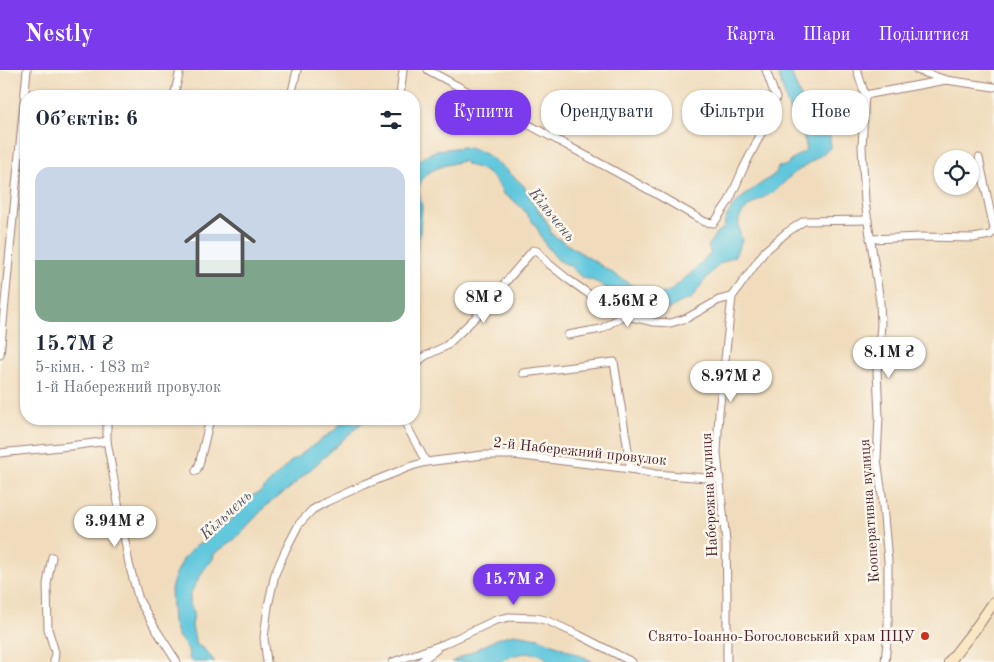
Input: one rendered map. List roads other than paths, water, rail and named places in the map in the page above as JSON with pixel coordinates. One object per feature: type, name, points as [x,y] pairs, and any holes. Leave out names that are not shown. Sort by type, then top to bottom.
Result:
[{"type":"main road","points":[[949,662],[994,602]]},
{"type":"street","points":[[25,90],[27,70]]},
{"type":"street","points":[[175,90],[180,70]]},
{"type":"street","points":[[292,90],[297,70]]},
{"type":"street","points":[[401,90],[403,70]]},
{"type":"street","points":[[428,70],[705,222],[714,222],[729,202],[744,166],[769,118],[776,98],[766,70]]},
{"type":"street","name":"Кооперативна вулиця","points":[[857,70],[863,90]]},
{"type":"street","points":[[917,70],[946,80],[994,87]]},
{"type":"street","points":[[869,94],[946,80]]},
{"type":"street","name":"Кооперативна вулиця","points":[[863,135],[865,202],[880,302],[881,325],[877,370],[879,417],[877,459],[888,561],[888,632],[885,662]]},
{"type":"street","points":[[0,355],[20,144]]},
{"type":"street","points":[[870,239],[921,237],[973,238],[990,235],[994,230],[979,158]]},
{"type":"street","name":"Набережна вулиця","points":[[727,662],[726,542],[717,453],[719,412],[732,297],[765,251],[804,221],[868,220]]},
{"type":"street","points":[[420,360],[446,346],[476,317],[533,250],[569,280],[599,301],[627,316],[654,322],[671,323],[687,318],[719,300],[732,297]]},
{"type":"street","points":[[568,335],[601,329],[624,315]]},
{"type":"street","points":[[524,373],[614,362],[631,469]]},
{"type":"street","points":[[107,425],[107,441],[129,564],[139,600],[177,662]]},
{"type":"street","points":[[196,471],[209,425]]},
{"type":"street","points":[[405,425],[426,462]]},
{"type":"street","points":[[0,453],[107,441]]},
{"type":"street","name":"2-й Набережний провулок","points":[[266,662],[264,638],[275,574],[299,524],[312,510],[364,485],[426,462],[483,455],[514,455],[631,469],[655,474],[719,479]]},
{"type":"street","points":[[52,558],[47,584],[47,602],[48,629],[55,652],[54,662]]},
{"type":"street","points":[[393,662],[444,644],[496,620],[509,617],[537,618],[548,621],[579,634],[632,662]]},
{"type":"street","points":[[420,662],[444,644]]},
{"type":"water","points":[[777,70],[791,70],[798,90],[792,90],[792,119]]},
{"type":"water","points":[[803,135],[829,135],[831,147],[793,174],[773,192],[742,213],[739,220],[739,228],[742,240],[735,256],[719,264],[691,299],[667,310],[654,312],[643,311],[611,297],[604,286],[581,277],[570,266],[558,260],[545,244],[537,228],[523,209],[503,194],[496,182],[486,172],[463,161],[434,169],[420,183],[420,159],[425,156],[437,150],[463,147],[475,149],[502,166],[524,186],[549,225],[551,234],[638,289],[654,297],[670,291],[711,254],[708,246],[716,233],[724,228],[726,217],[736,203],[776,173],[778,167],[785,166],[806,150]]},
{"type":"water","points":[[420,198],[422,207],[420,231]]},
{"type":"water","points":[[340,425],[359,425],[289,489],[266,506],[235,539],[214,554],[213,559],[203,571],[190,594],[190,605],[194,612],[192,626],[196,644],[204,649],[215,662],[192,662],[189,658],[188,649],[178,636],[173,622],[171,589],[184,558],[195,546],[236,515],[251,496],[259,493],[289,463]]},
{"type":"water","points":[[514,634],[539,638],[593,662],[550,662],[537,654],[526,653],[514,655],[500,662],[451,662],[499,638]]},
{"type":"place","name":"Свято-Іоанно-Богословський храм ПЦУ","points":[[925,636]]},
{"type":"water label","name":"Кільчень","points":[[553,214]]},
{"type":"water label","name":"Кільчень","points":[[225,514]]}]
